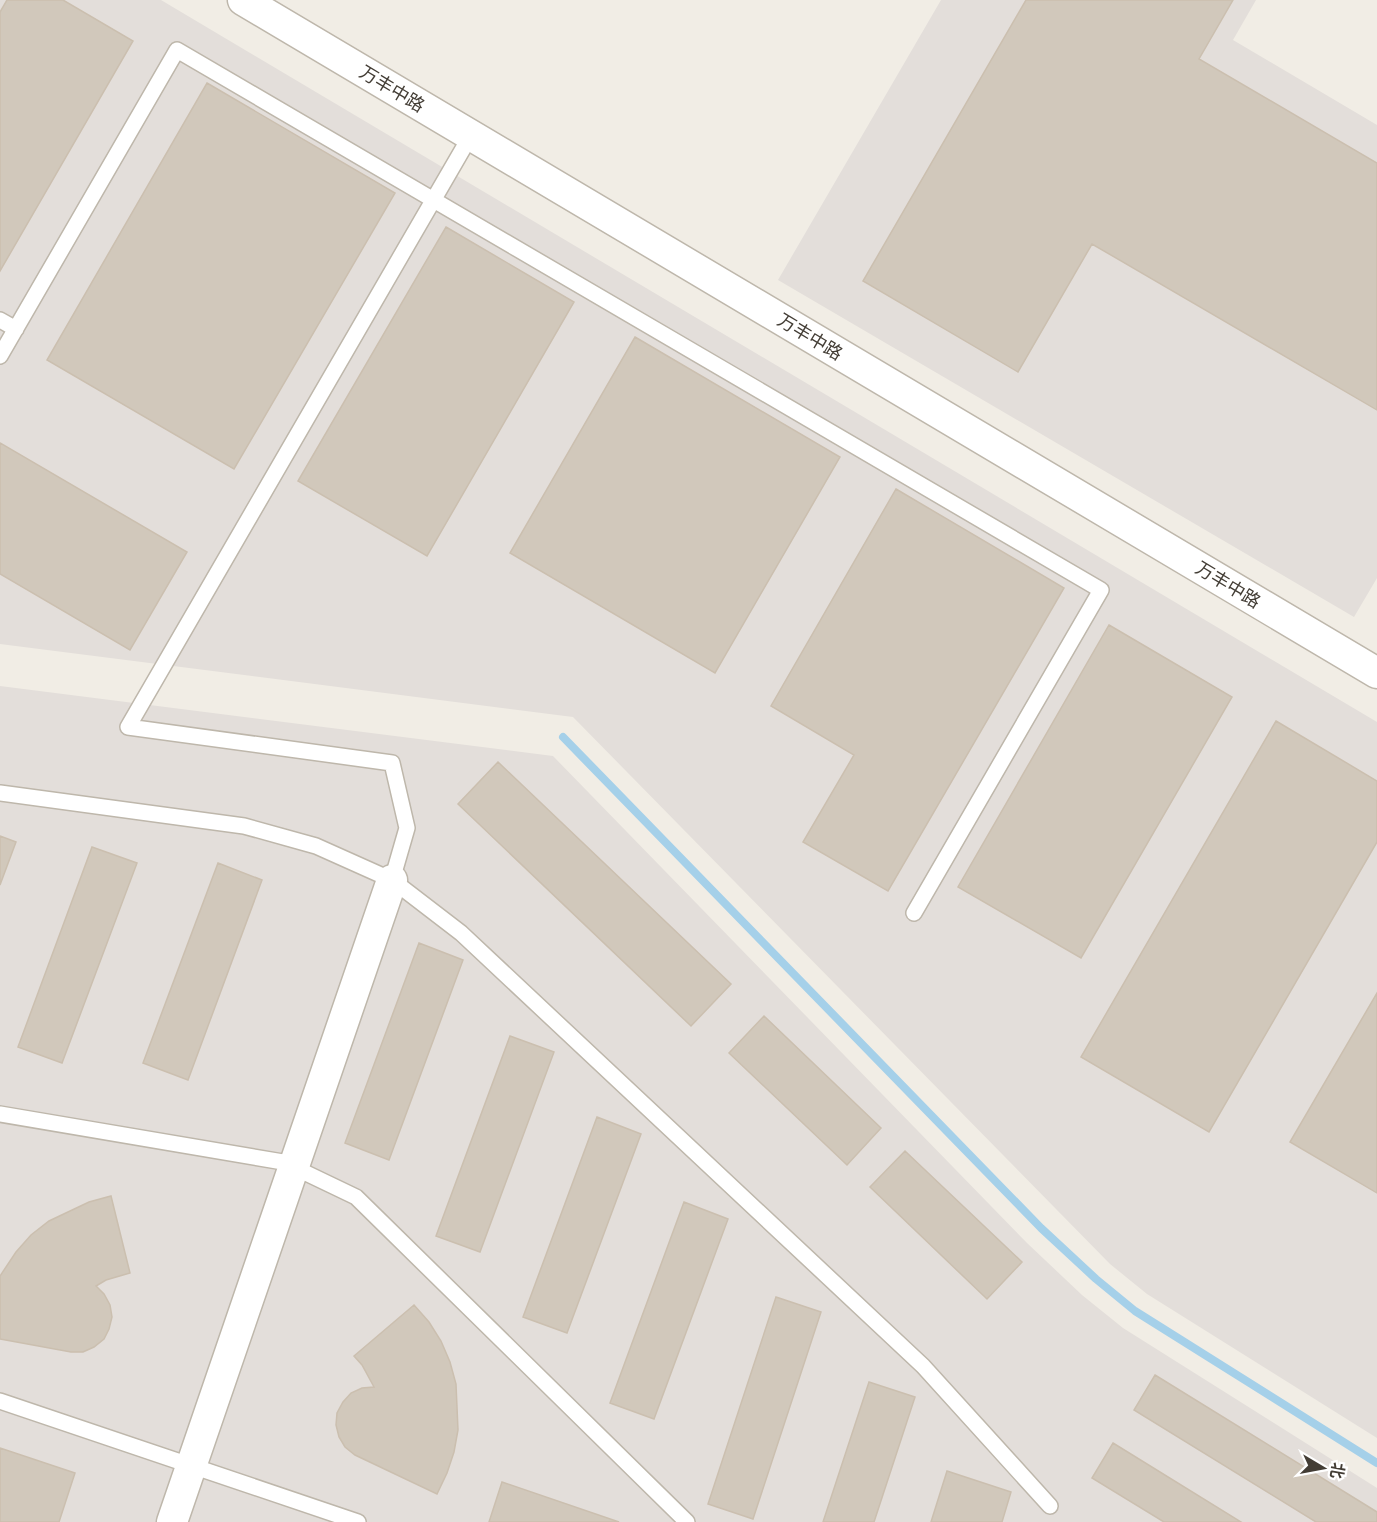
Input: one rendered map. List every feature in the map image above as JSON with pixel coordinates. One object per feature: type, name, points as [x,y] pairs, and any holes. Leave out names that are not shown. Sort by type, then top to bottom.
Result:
[{"type":"street","name":"万丰中路","points":[[243,0],[1377,673]]},
{"type":"street","points":[[172,1522],[392,880]]},
{"type":"lane","points":[[0,356],[177,50],[1101,590],[914,913]]},
{"type":"lane","points":[[392,880],[407,828],[392,763],[128,727],[471,135]]},
{"type":"lane","points":[[0,320],[16,329]]},
{"type":"lane","points":[[0,793],[244,826],[316,846],[392,880],[461,933],[923,1366],[1050,1506]]},
{"type":"lane","points":[[0,1114],[283,1162],[356,1197],[687,1522]]},
{"type":"lane","points":[[0,1401],[357,1522]]},
{"type":"shaded area","points":[[0,0],[161,0],[1377,722],[1377,1438],[1147,1294],[1110,1264],[573,717],[0,644]]},
{"type":"shaded area","points":[[941,0],[1256,0],[1233,40],[1377,125],[1377,578],[1354,617],[778,280]]},
{"type":"shaded area","points":[[0,686],[553,756],[1027,1243],[1082,1295],[1123,1328],[1377,1488],[1377,1522],[0,1522]]},
{"type":"building","points":[[7,0],[63,0],[133,41],[0,271],[0,12]]},
{"type":"building","points":[[1026,0],[1233,0],[1199,59],[1377,163],[1377,410],[1092,244],[1018,372],[863,281]]},
{"type":"building","points":[[207,83],[395,193],[234,469],[47,360]]},
{"type":"building","points":[[446,227],[574,302],[427,556],[298,481]]},
{"type":"building","points":[[635,337],[840,457],[715,673],[510,553]]},
{"type":"building","points":[[0,443],[187,552],[130,650],[0,574]]},
{"type":"building","points":[[896,489],[1064,588],[888,891],[803,842],[854,755],[771,706]]},
{"type":"building","points":[[1109,625],[1232,697],[1081,958],[958,887]]},
{"type":"building","points":[[1276,721],[1377,781],[1377,842],[1209,1132],[1081,1057]]},
{"type":"building","points":[[498,762],[731,984],[691,1026],[458,804]]},
{"type":"building","points":[[0,836],[16,842],[0,885]]},
{"type":"building","points":[[92,847],[137,863],[62,1063],[18,1047]]},
{"type":"building","points":[[218,863],[262,880],[188,1080],[143,1063]]},
{"type":"building","points":[[419,943],[463,960],[389,1160],[345,1143]]},
{"type":"building","points":[[1377,993],[1377,1193],[1290,1142]]},
{"type":"building","points":[[764,1016],[881,1128],[847,1165],[729,1053]]},
{"type":"building","points":[[510,1036],[554,1052],[480,1252],[436,1236]]},
{"type":"building","points":[[597,1117],[641,1134],[567,1333],[523,1317]]},
{"type":"building","points":[[905,1151],[1022,1262],[987,1299],[870,1187]]},
{"type":"building","points":[[111,1196],[130,1273],[106,1280],[96,1286],[110,1305],[112,1317],[104,1339],[83,1352],[71,1352],[0,1339],[0,1276],[16,1252],[31,1235],[49,1221],[89,1202]]},
{"type":"building","points":[[684,1202],[728,1219],[654,1419],[610,1403]]},
{"type":"building","points":[[776,1297],[821,1312],[753,1519],[708,1504]]},
{"type":"building","points":[[414,1305],[429,1322],[441,1341],[456,1384],[458,1430],[454,1452],[437,1494],[355,1455],[345,1447],[336,1425],[337,1413],[351,1393],[362,1388],[374,1387],[362,1365],[354,1356]]},
{"type":"building","points":[[1155,1375],[1377,1512],[1377,1522],[1316,1522],[1134,1410]]},
{"type":"building","points":[[869,1382],[915,1397],[874,1522],[823,1522]]},
{"type":"building","points":[[1113,1443],[1241,1522],[1164,1522],[1092,1478]]},
{"type":"building","points":[[0,1448],[75,1473],[59,1522],[0,1522]]},
{"type":"building","points":[[947,1471],[1011,1492],[1002,1522],[931,1522]]},
{"type":"building","points":[[502,1482],[619,1522],[489,1522]]},
{"type":"waterway","points":[[563,737],[1041,1228],[1096,1279],[1135,1311],[1377,1463]]}]
